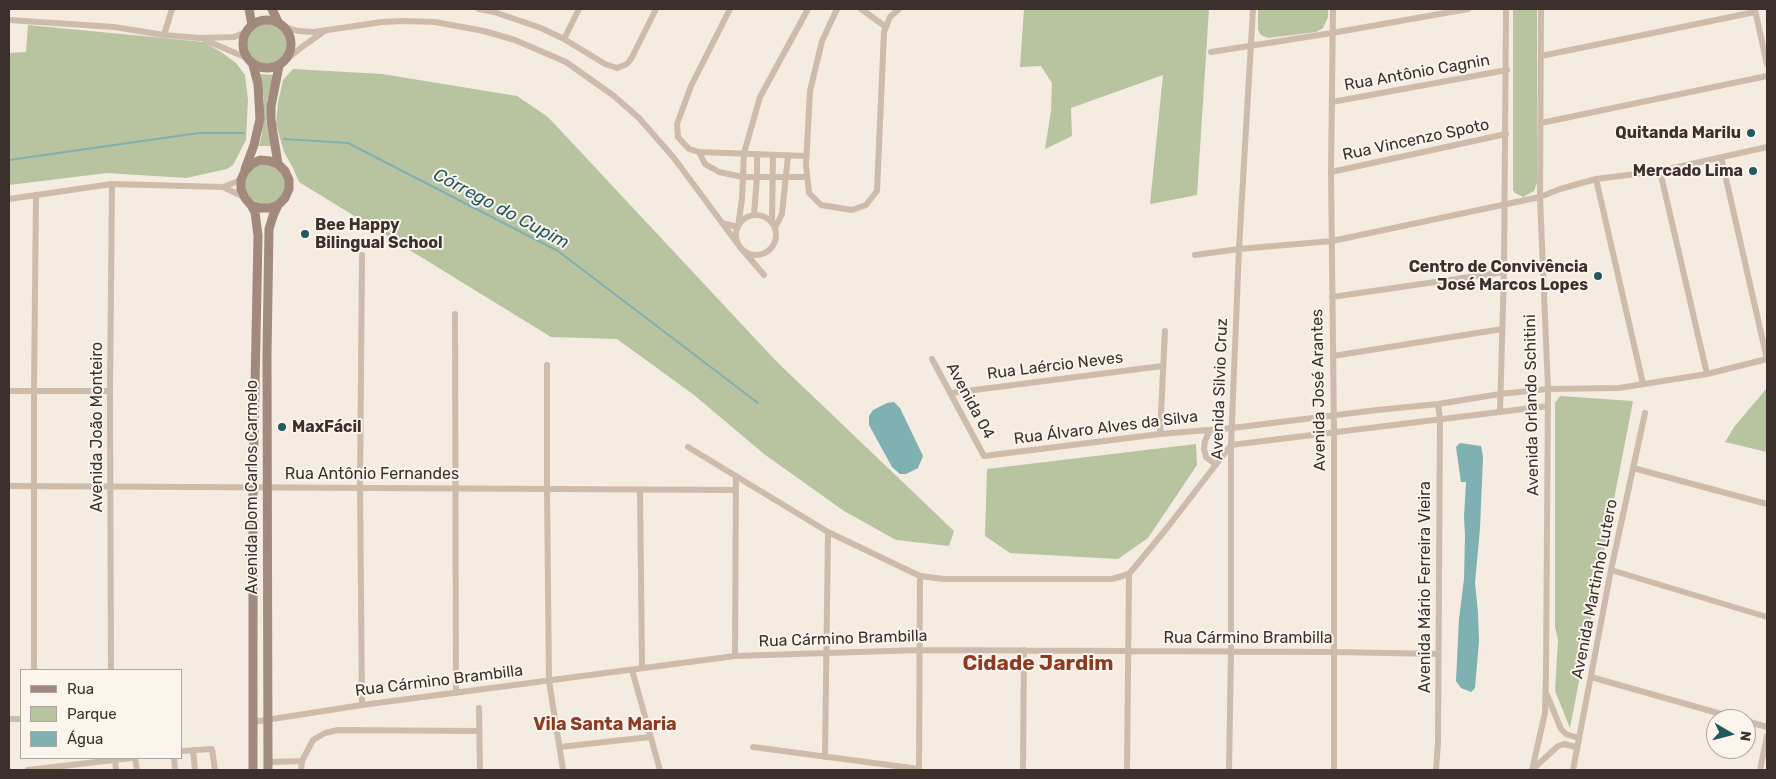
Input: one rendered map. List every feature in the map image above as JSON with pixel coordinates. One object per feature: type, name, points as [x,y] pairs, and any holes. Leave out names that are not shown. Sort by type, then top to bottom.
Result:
[{"type":"street","points":[[164,35],[172,9]]},
{"type":"street","points":[[248,201],[241,189],[243,175],[254,145],[260,119],[258,84],[244,50],[243,41],[249,29],[249,9]]},
{"type":"street","points":[[272,9],[290,34],[292,43],[291,52],[283,63],[271,106],[271,120],[278,164]]},
{"type":"street","points":[[479,9],[494,12],[534,26],[564,39],[612,68],[627,64],[631,59],[656,9]]},
{"type":"street","points":[[564,39],[580,9]]},
{"type":"street","points":[[730,9],[691,86],[677,124],[678,137],[688,149],[699,152],[806,156]]},
{"type":"street","points":[[773,155],[772,200],[776,241],[769,252],[763,255],[750,255],[740,247],[736,234],[742,199],[744,153],[760,96],[808,9]]},
{"type":"street","points":[[837,9],[822,41],[810,91],[806,156],[807,177],[809,193],[821,205],[852,210],[866,205],[876,191],[884,32],[890,17],[899,9]]},
{"type":"street","points":[[861,9],[886,27]]},
{"type":"street","name":"Avenida Silvio Cruz","points":[[1229,770],[1231,444],[1239,249],[1253,9]]},
{"type":"street","name":"Avenida José Arantes","points":[[1333,9],[1331,172],[1334,431],[1334,770]]},
{"type":"street","points":[[1211,52],[1468,9]]},
{"type":"street","name":"Avenida Orlando Schitini","points":[[1500,411],[1505,205],[1506,9]]},
{"type":"street","name":"Avenida Orlando Schitini","points":[[1532,770],[1544,718],[1546,691],[1548,389],[1540,197],[1541,9]]},
{"type":"street","points":[[1541,56],[1755,10],[1767,64]]},
{"type":"street","points":[[9,20],[114,27],[164,35],[199,38],[234,37],[260,21],[269,20],[298,31],[314,32],[358,24],[404,21],[452,24],[484,30],[515,40],[566,62],[614,96],[639,118],[674,158],[740,247],[764,275],[760,266],[763,255]]},
{"type":"street","points":[[199,38],[262,68],[271,69],[283,63],[326,30]]},
{"type":"street","name":"Rua Antônio Cagnin","points":[[1332,102],[1506,70]]},
{"type":"street","points":[[1541,123],[1767,76]]},
{"type":"street","name":"Rua Vincenzo Spoto","points":[[1331,172],[1506,134]]},
{"type":"street","points":[[1195,256],[1239,249],[1332,241],[1540,197],[1596,179],[1660,171],[1767,147]]},
{"type":"street","points":[[699,152],[705,164],[719,172],[743,177],[807,177]]},
{"type":"street","points":[[754,215],[757,154]]},
{"type":"street","points":[[774,225],[782,214],[788,156]]},
{"type":"street","points":[[1721,157],[1767,359]]},
{"type":"street","points":[[9,199],[112,184],[222,187],[238,194],[260,208],[270,208],[278,205],[285,198],[289,189],[289,180],[285,171],[278,164],[270,160],[260,160],[252,164],[243,175],[222,187]]},
{"type":"street","points":[[1660,171],[1707,374]]},
{"type":"street","points":[[1596,179],[1644,384]]},
{"type":"street","name":"Avenida João Monteiro","points":[[111,669],[110,392],[112,184]]},
{"type":"street","points":[[34,669],[36,195]]},
{"type":"street","name":"Avenida Dom Carlos Carmelo","points":[[248,201],[256,212],[258,236],[253,487],[253,770]]},
{"type":"street","name":"Avenida Dom Carlos Carmelo","points":[[268,766],[267,488],[269,229],[278,205]]},
{"type":"street","points":[[738,227],[747,217],[754,215],[767,218],[774,225]]},
{"type":"street","points":[[722,223],[738,227]]},
{"type":"street","points":[[362,255],[360,487],[362,705]]},
{"type":"street","points":[[1332,296],[1504,272]]},
{"type":"street","points":[[455,314],[456,693]]},
{"type":"street","points":[[1333,356],[1502,329]]},
{"type":"street","points":[[1160,434],[1164,331]]},
{"type":"street","name":"Avenida 04","points":[[932,359],[984,456]]},
{"type":"street","name":"Rua Álvaro Alves da Silva","points":[[984,456],[1160,434],[1232,428],[1438,404],[1500,394],[1548,389],[1619,388],[1707,374],[1767,359]]},
{"type":"street","points":[[548,365],[546,489],[549,681],[563,770]]},
{"type":"street","name":"Rua Laércio Neves","points":[[951,393],[1162,366]]},
{"type":"street","points":[[9,391],[110,392]]},
{"type":"street","name":"Avenida Mário Ferreira Vieira","points":[[1436,770],[1438,742],[1440,419],[1438,404]]},
{"type":"street","points":[[688,447],[828,532],[920,576],[944,579],[1112,579],[1129,574],[1231,444],[1548,406]]},
{"type":"street","name":"Avenida Martinho Lutero","points":[[1572,770],[1611,570],[1645,413]]},
{"type":"street","points":[[1210,430],[1204,449],[1206,457],[1216,465]]},
{"type":"street","points":[[1633,468],[1767,504]]},
{"type":"street","points":[[735,656],[736,476]]},
{"type":"street","name":"Rua Antônio Fernandes","points":[[9,486],[736,490]]},
{"type":"street","points":[[640,490],[642,668]]},
{"type":"street","points":[[825,757],[828,652],[828,532]]},
{"type":"street","points":[[1611,570],[1767,617]]},
{"type":"street","points":[[1127,770],[1129,574]]},
{"type":"street","points":[[753,747],[918,769],[920,576]]},
{"type":"street","points":[[253,592],[268,592]]},
{"type":"street","name":"Rua Cármino Brambilla","points":[[253,722],[362,705],[735,656],[920,650],[1438,654]]},
{"type":"street","points":[[1023,770],[1024,650]]},
{"type":"street","points":[[632,670],[660,770]]},
{"type":"street","points":[[1591,677],[1706,710]]},
{"type":"street","points":[[1546,691],[1561,729],[1566,734],[1578,738]]},
{"type":"street","points":[[479,708],[480,770]]},
{"type":"street","points":[[301,770],[302,761],[313,740],[325,733],[338,730],[479,731]]},
{"type":"street","points":[[1760,770],[1767,736]]},
{"type":"street","points":[[560,747],[650,737]]},
{"type":"street","points":[[1532,770],[1558,746],[1564,744],[1576,747]]},
{"type":"street","points":[[182,752],[212,749],[215,770]]},
{"type":"street","points":[[193,750],[196,770]]},
{"type":"street","points":[[28,770],[76,767],[115,759],[116,770]]},
{"type":"street","points":[[268,766],[302,761]]},
{"type":"green space","points":[[1024,9],[1209,9],[1197,195],[1150,204],[1163,75],[1071,108],[1072,136],[1045,149],[1051,111],[1052,83],[1041,66],[1020,67]]},
{"type":"green space","points":[[1258,9],[1328,9],[1328,17],[1323,28],[1316,32],[1268,38],[1261,35],[1258,30]]},
{"type":"green space","points":[[1513,9],[1537,9],[1537,183],[1534,191],[1523,197],[1513,190]]},
{"type":"green space","points":[[267,24],[282,30],[288,45],[282,60],[267,66],[252,60],[246,45],[252,30]]},
{"type":"green space","points":[[28,25],[204,42],[221,52],[236,63],[245,75],[248,100],[246,140],[233,165],[227,169],[186,178],[107,173],[9,185],[9,53],[26,52]]},
{"type":"green space","points":[[293,69],[382,74],[517,96],[548,117],[777,362],[954,531],[949,546],[896,540],[844,511],[764,454],[694,395],[617,339],[551,337],[299,182],[284,152],[276,124],[283,80]]},
{"type":"green space","points":[[259,74],[274,75],[267,100],[266,121],[272,146],[259,146],[262,134],[264,98]]},
{"type":"green space","points":[[269,164],[276,167],[282,173],[285,184],[284,192],[276,201],[269,204],[261,204],[254,201],[246,192],[245,180],[248,173],[257,165]]},
{"type":"green space","points":[[1767,388],[1767,452],[1725,442],[1734,427]]},
{"type":"green space","points":[[1560,396],[1633,401],[1570,728],[1555,691],[1558,640],[1555,627],[1555,403]]},
{"type":"green space","points":[[1196,444],[1197,465],[1148,538],[1118,559],[1010,553],[985,536],[987,469]]},
{"type":"water","points":[[894,402],[900,408],[923,456],[918,468],[906,474],[900,474],[892,467],[869,425],[869,416],[873,410],[887,403]]},
{"type":"water","points":[[1460,443],[1481,446],[1483,457],[1480,528],[1475,583],[1479,641],[1475,688],[1471,692],[1461,688],[1456,681],[1459,619],[1464,579],[1466,482],[1461,482],[1456,447]]},
{"type":"waterway","name":"Córrego do Cupim","points":[[9,160],[199,133],[244,133]]},
{"type":"waterway","name":"Córrego do Cupim","points":[[284,139],[348,143],[558,251],[758,403]]},
{"type":"place","name":"Quitanda Marilu","points":[[1751,133]]},
{"type":"place","name":"Mercado Lima","points":[[1753,171]]},
{"type":"place","name":"Bee Happy Bilingual School","points":[[305,234]]},
{"type":"place","name":"Centro de Convivência José Marcos Lopes","points":[[1598,276]]},
{"type":"place","name":"MaxFácil","points":[[282,427]]},
{"type":"district","name":"Cidade Jardim","points":[[1038,664]]},
{"type":"district","name":"Vila Santa Maria","points":[[605,725]]}]
